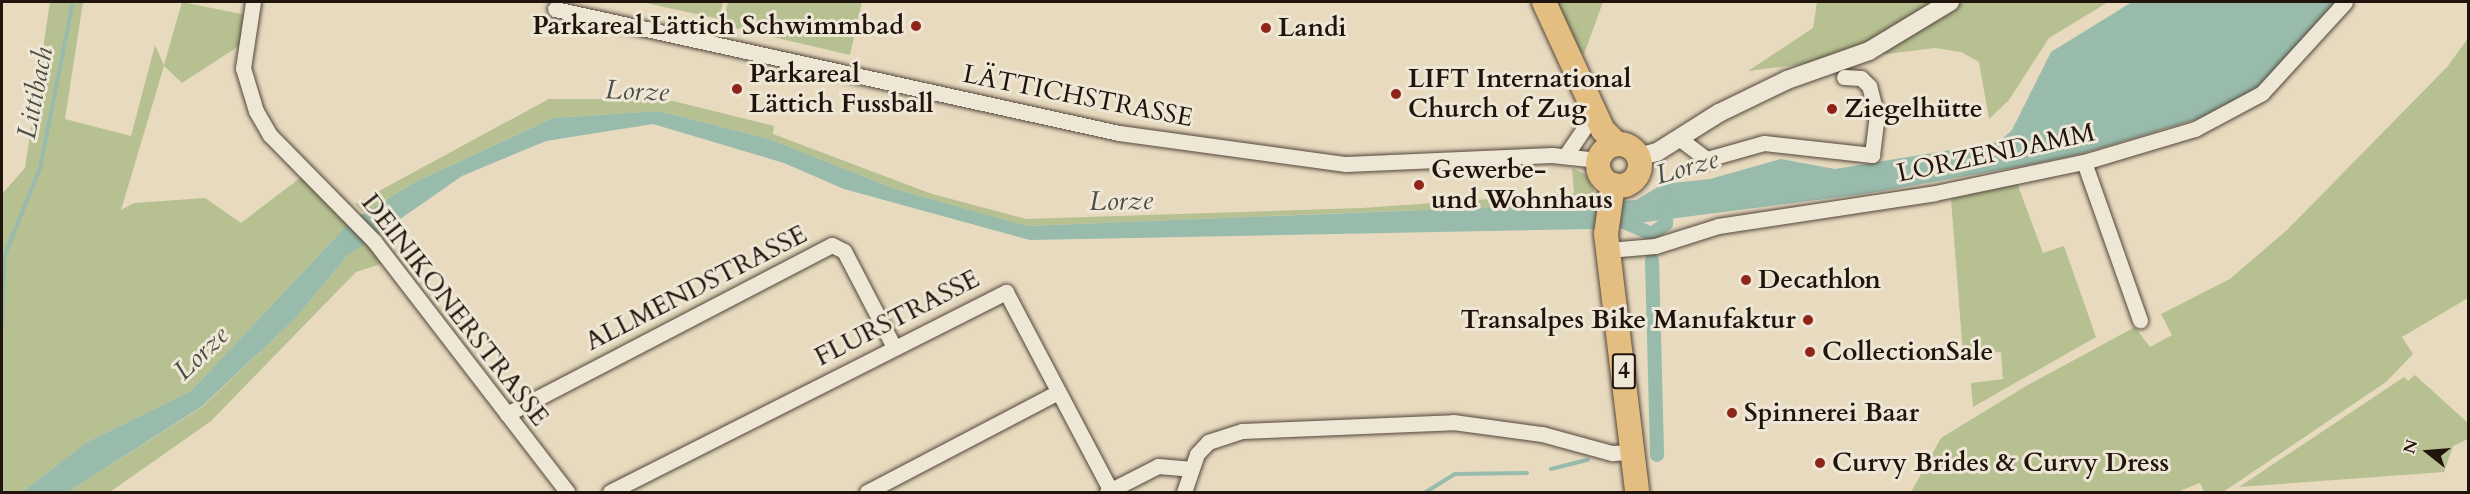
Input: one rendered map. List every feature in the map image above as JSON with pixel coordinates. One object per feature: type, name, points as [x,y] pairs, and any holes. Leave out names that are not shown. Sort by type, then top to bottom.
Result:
[{"type":"main road","points":[[1544,2],[1603,130],[1606,152],[1599,173],[1612,192],[1636,176],[1638,157],[1606,152],[1587,124],[1582,87]]},
{"type":"main road","name":"4","points":[[1612,192],[1607,242],[1637,492]]},
{"type":"street","name":"DEINIKONERSTRASSE","points":[[253,2],[243,68],[256,111],[290,159],[374,241],[567,492]]},
{"type":"street","points":[[1638,157],[1680,139],[1787,80],[1869,51],[1950,2]]},
{"type":"street","name":"LORZENDAMM","points":[[1607,242],[1655,246],[1718,226],[1935,193],[2084,162],[2195,129],[2262,93],[2345,2]]},
{"type":"street","name":"LÄTTICHSTRASSE","points":[[555,9],[1119,134],[1346,164],[1606,152]]},
{"type":"street","points":[[1680,139],[1707,159],[1764,144],[1872,155],[1877,117],[1869,86],[1861,78],[1844,77]]},
{"type":"street","points":[[1566,155],[1587,124]]},
{"type":"street","points":[[2084,162],[2140,320]]},
{"type":"street","name":"ALLMENDSTRASSE","points":[[507,414],[832,245],[844,251],[893,345]]},
{"type":"street","name":"FLURSTRASSE","points":[[610,492],[893,345],[1006,292],[1109,492]]},
{"type":"street","points":[[867,492],[1058,392]]},
{"type":"street","points":[[1184,492],[1190,469],[1208,442],[1242,431],[1453,422],[1542,434],[1611,453],[1632,452]]},
{"type":"street","points":[[1109,492],[1158,466],[1190,469]]},
{"type":"shaded area","points":[[50,2],[83,2],[65,119],[131,136],[155,45],[164,65],[182,2],[246,15],[242,44],[182,83],[164,66],[121,210],[134,203],[205,198],[241,223],[304,175],[352,220],[191,391],[87,442],[22,492],[2,492],[2,194],[25,168]]},
{"type":"shaded area","points":[[641,2],[723,2],[719,19]]},
{"type":"shaded area","points":[[728,2],[862,2],[850,55],[722,25]]},
{"type":"shaded area","points":[[1554,2],[1603,2],[1584,54],[1582,53]]},
{"type":"shaded area","points":[[1817,2],[2108,2],[2049,38],[2009,100],[1989,119],[1979,62],[1961,52],[1935,48],[1748,71],[1813,28]]},
{"type":"shaded area","points":[[2132,2],[2337,2],[2296,52],[2253,91],[2204,117],[2081,154],[2017,167],[1871,193],[1591,229],[1030,240],[844,189],[784,163],[653,124],[546,141],[462,176],[347,256],[294,320],[201,407],[68,492],[22,492],[87,442],[191,391],[350,222],[413,183],[553,118],[659,111],[769,139],[895,189],[1027,226],[1636,200],[1663,184],[1710,179],[1781,159],[1835,169],[1999,142],[2012,130],[2051,52]]},
{"type":"shaded area","points":[[2468,38],[2468,298],[2402,337],[2413,354],[2386,382],[2223,492],[2204,492],[2200,483],[2177,492],[1911,492],[1941,438],[2026,386],[2135,327],[2150,347],[2172,335],[2161,314],[2230,279],[2287,230],[2448,66]]},
{"type":"shaded area","points":[[549,99],[665,99],[774,126],[773,134],[932,194],[1026,219],[1362,208],[1574,193],[1572,168],[1585,174],[1595,193],[1593,203],[1026,226],[895,189],[769,139],[659,111],[553,118],[413,183],[364,213],[355,204]]},
{"type":"shaded area","points":[[2017,183],[2043,253],[2064,246],[2096,337],[1973,407],[1971,383],[2003,379],[2001,352],[1963,354],[1951,199]]},
{"type":"shaded area","points":[[367,241],[384,263],[356,272],[211,421],[110,492],[68,492],[202,407],[294,320],[347,256]]},
{"type":"shaded area","points":[[2415,375],[2468,423],[2468,439],[2453,446],[2444,472],[2239,487],[2404,377],[2408,381]]},
{"type":"waterway","name":"Littibach","points":[[2,330],[4,257],[40,168],[73,2]]},
{"type":"waterway","points":[[1610,216],[1652,234],[1666,224],[1667,206]]},
{"type":"waterway","points":[[1652,260],[1657,455]]},
{"type":"waterway","points":[[1551,469],[1588,460]]},
{"type":"waterway","points":[[1426,492],[1455,474],[1527,473]]},
{"type":"place","name":"Parkareal Lättich Schwimmbad","points":[[916,26]]},
{"type":"place","name":"Landi","points":[[1266,28]]},
{"type":"place","name":"Parkareal Lättich Fussball","points":[[737,89]]},
{"type":"place","name":"LIFT International Church of Zug","points":[[1396,94]]},
{"type":"place","name":"Ziegelhütte","points":[[1832,109]]},
{"type":"place","name":"Gewerbe- und Wohnhaus","points":[[1419,185]]},
{"type":"place","name":"Decathlon","points":[[1746,280]]},
{"type":"place","name":"Transalpes Bike Manufaktur","points":[[1808,320]]},
{"type":"place","name":"CollectionSale","points":[[1810,352]]},
{"type":"place","name":"Spinnerei Baar","points":[[1732,413]]},
{"type":"place","name":"Curvy Brides & Curvy Dress","points":[[1820,463]]},
{"type":"water label","name":"Lorze","points":[[637,91]]},
{"type":"water label","name":"Lorze","points":[[1687,167]]},
{"type":"water label","name":"Lorze","points":[[1121,201]]},
{"type":"water label","name":"Lorze","points":[[201,353]]}]
